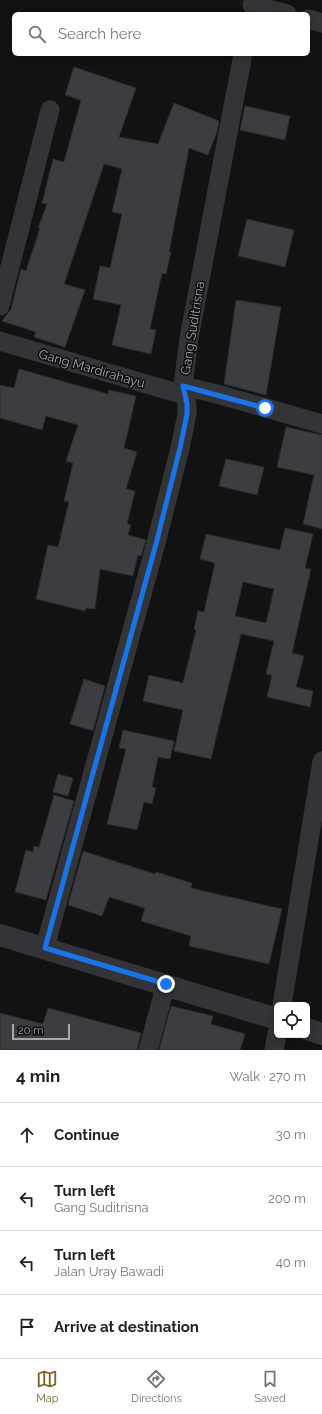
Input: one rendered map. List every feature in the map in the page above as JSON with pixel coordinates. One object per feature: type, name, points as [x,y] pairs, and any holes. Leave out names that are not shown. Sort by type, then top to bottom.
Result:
[{"type":"street","points":[[252,6],[279,12]]},
{"type":"street","points":[[310,20],[322,23]]},
{"type":"street","name":"Gang Suditrisna","points":[[45,948],[178,455],[187,414],[187,404],[184,391],[189,338],[243,56]]},
{"type":"street","points":[[0,306],[50,110]]},
{"type":"street","name":"Gang Mardirahayu","points":[[0,341],[184,391],[217,394],[322,424]]},
{"type":"street","points":[[283,1002],[316,827],[322,761]]},
{"type":"street","points":[[0,935],[166,984],[274,1018]]},
{"type":"street","points":[[148,1050],[166,984]]},
{"type":"street","points":[[310,1030],[322,1034]]},
{"type":"street","points":[[274,1050],[276,1038]]},
{"type":"building","points":[[74,67],[136,88],[119,137],[158,144],[174,103],[219,121],[217,132],[208,155],[189,148],[169,252],[171,252],[166,274],[162,273],[150,329],[156,330],[151,354],[112,345],[121,305],[93,299],[100,266],[110,268],[122,214],[112,212],[122,169],[104,164],[64,284],[85,290],[65,347],[34,337],[36,332],[2,321],[11,309],[21,269],[26,271],[40,228],[38,228],[47,204],[42,203],[53,159],[64,162],[81,100],[65,95]]},
{"type":"building","points":[[245,106],[290,116],[285,140],[240,130]]},
{"type":"building","points":[[247,219],[294,230],[285,267],[238,256]]},
{"type":"building","points":[[236,300],[281,307],[266,395],[224,384]]},
{"type":"building","points":[[19,369],[108,394],[109,390],[136,396],[124,448],[137,452],[126,489],[135,491],[127,524],[131,525],[128,535],[146,540],[141,556],[138,555],[133,576],[100,569],[95,609],[86,608],[85,611],[36,599],[48,545],[58,547],[69,502],[64,501],[73,463],[66,461],[78,425],[46,416],[42,430],[0,418],[0,385],[14,388]]},
{"type":"building","points":[[286,427],[322,435],[322,529],[303,524],[314,475],[277,467]]},
{"type":"building","points":[[226,459],[264,467],[257,495],[219,486]]},
{"type":"building","points":[[285,528],[313,534],[305,568],[311,569],[292,653],[304,656],[296,687],[313,691],[310,707],[267,697],[272,675],[266,674],[274,641],[241,634],[211,759],[174,751],[183,710],[143,701],[149,675],[183,683],[196,630],[194,629],[198,611],[204,612],[215,563],[200,559],[206,534],[280,550]],"holes":[[[243,582],[274,589],[266,623],[235,616]]]},
{"type":"building","points":[[84,679],[105,686],[93,731],[70,724]]},
{"type":"building","points":[[123,730],[174,741],[170,759],[158,757],[152,787],[156,788],[152,804],[144,802],[137,830],[107,824],[126,749],[119,748]]},
{"type":"building","points":[[58,774],[73,778],[68,796],[53,792]]},
{"type":"building","points":[[54,795],[74,801],[46,900],[15,892],[26,850],[33,852],[34,846],[39,847]]},
{"type":"building","points":[[83,851],[155,874],[156,872],[192,883],[191,888],[282,909],[269,964],[189,946],[191,936],[141,921],[145,908],[109,897],[102,916],[68,905]]},
{"type":"building","points":[[171,1006],[213,1016],[211,1024],[245,1034],[240,1050],[159,1050]]},
{"type":"building","points":[[48,1008],[141,1033],[137,1050],[0,1050],[0,1013],[43,1024]]},
{"type":"route","points":[[166,984],[45,948],[156,544],[180,448],[187,414],[187,404],[183,386],[265,408]]}]
